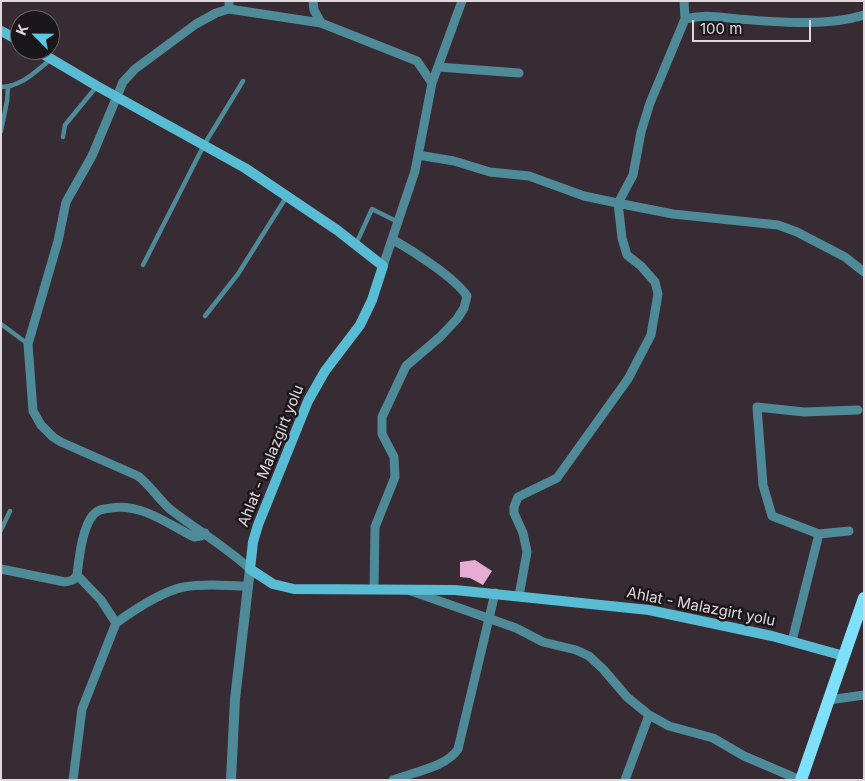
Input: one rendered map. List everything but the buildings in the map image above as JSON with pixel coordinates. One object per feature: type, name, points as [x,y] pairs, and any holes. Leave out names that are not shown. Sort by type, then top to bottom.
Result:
[{"type":"main road","points":[[54,60],[245,168],[356,244],[383,266]]},
{"type":"main road","name":"Ahlat - Malazgirt yolu","points":[[383,266],[374,294],[360,325],[325,371],[308,401],[258,525],[253,542],[250,569],[273,584],[285,588],[455,590],[649,610],[792,641],[844,656]]},
{"type":"main road","points":[[801,780],[844,656],[861,615],[864,598]]},
{"type":"street","points":[[313,1],[314,10],[321,23]]},
{"type":"street","points":[[383,266],[415,171],[432,83],[462,1]]},
{"type":"street","points":[[519,596],[527,552],[523,533],[514,513],[518,497],[557,478],[628,380],[651,335],[658,294],[656,282],[627,255],[622,238],[618,203],[632,175],[650,103],[685,19],[684,1]]},
{"type":"street","points":[[231,780],[235,699],[250,569],[236,556],[170,509],[159,499],[146,482],[138,476],[61,442],[47,432],[33,411],[28,344],[58,241],[66,202],[92,156],[116,96],[129,74],[196,24],[229,5],[321,23],[417,61],[432,83]]},
{"type":"street","points":[[685,19],[702,15],[797,22],[843,21],[864,15]]},
{"type":"street","points":[[438,67],[518,74]]},
{"type":"street","points":[[418,155],[454,160],[490,172],[530,176],[584,196],[673,214],[778,225],[797,232],[845,257],[864,272]]},
{"type":"street","points":[[374,589],[375,527],[395,477],[394,456],[382,434],[382,417],[406,366],[440,337],[457,319],[464,308],[467,296],[461,287],[392,239]]},
{"type":"street","points":[[850,531],[819,534],[772,516],[763,485],[757,407],[804,412],[858,410]]},
{"type":"street","points":[[1,568],[64,582],[73,580],[77,575],[82,546],[90,519],[100,510],[121,506],[156,517],[194,537],[205,534]]},
{"type":"street","points":[[792,641],[819,534]]},
{"type":"street","points":[[77,575],[102,600],[116,623]]},
{"type":"street","points":[[73,780],[82,710],[116,623],[132,612],[176,589],[190,586],[247,586]]},
{"type":"street","points":[[404,589],[516,628],[543,642],[576,650],[589,656],[627,697],[649,715],[669,726],[713,738],[744,756],[801,780]]},
{"type":"street","points":[[394,780],[446,762],[455,754],[460,743],[471,689],[490,620],[495,593]]},
{"type":"street","points":[[829,700],[864,695]]},
{"type":"street","points":[[625,780],[649,715]]},
{"type":"lane","points":[[1,87],[8,87],[20,82],[51,60]]},
{"type":"lane","points":[[143,265],[204,145],[243,81]]},
{"type":"lane","points":[[63,137],[66,125],[97,86]]},
{"type":"lane","points":[[1,131],[8,87]]},
{"type":"lane","points":[[205,316],[238,274],[287,196]]},
{"type":"lane","points":[[356,244],[372,209],[398,222]]},
{"type":"lane","points":[[1,324],[28,344]]},
{"type":"lane","points":[[1,530],[10,511]]}]
